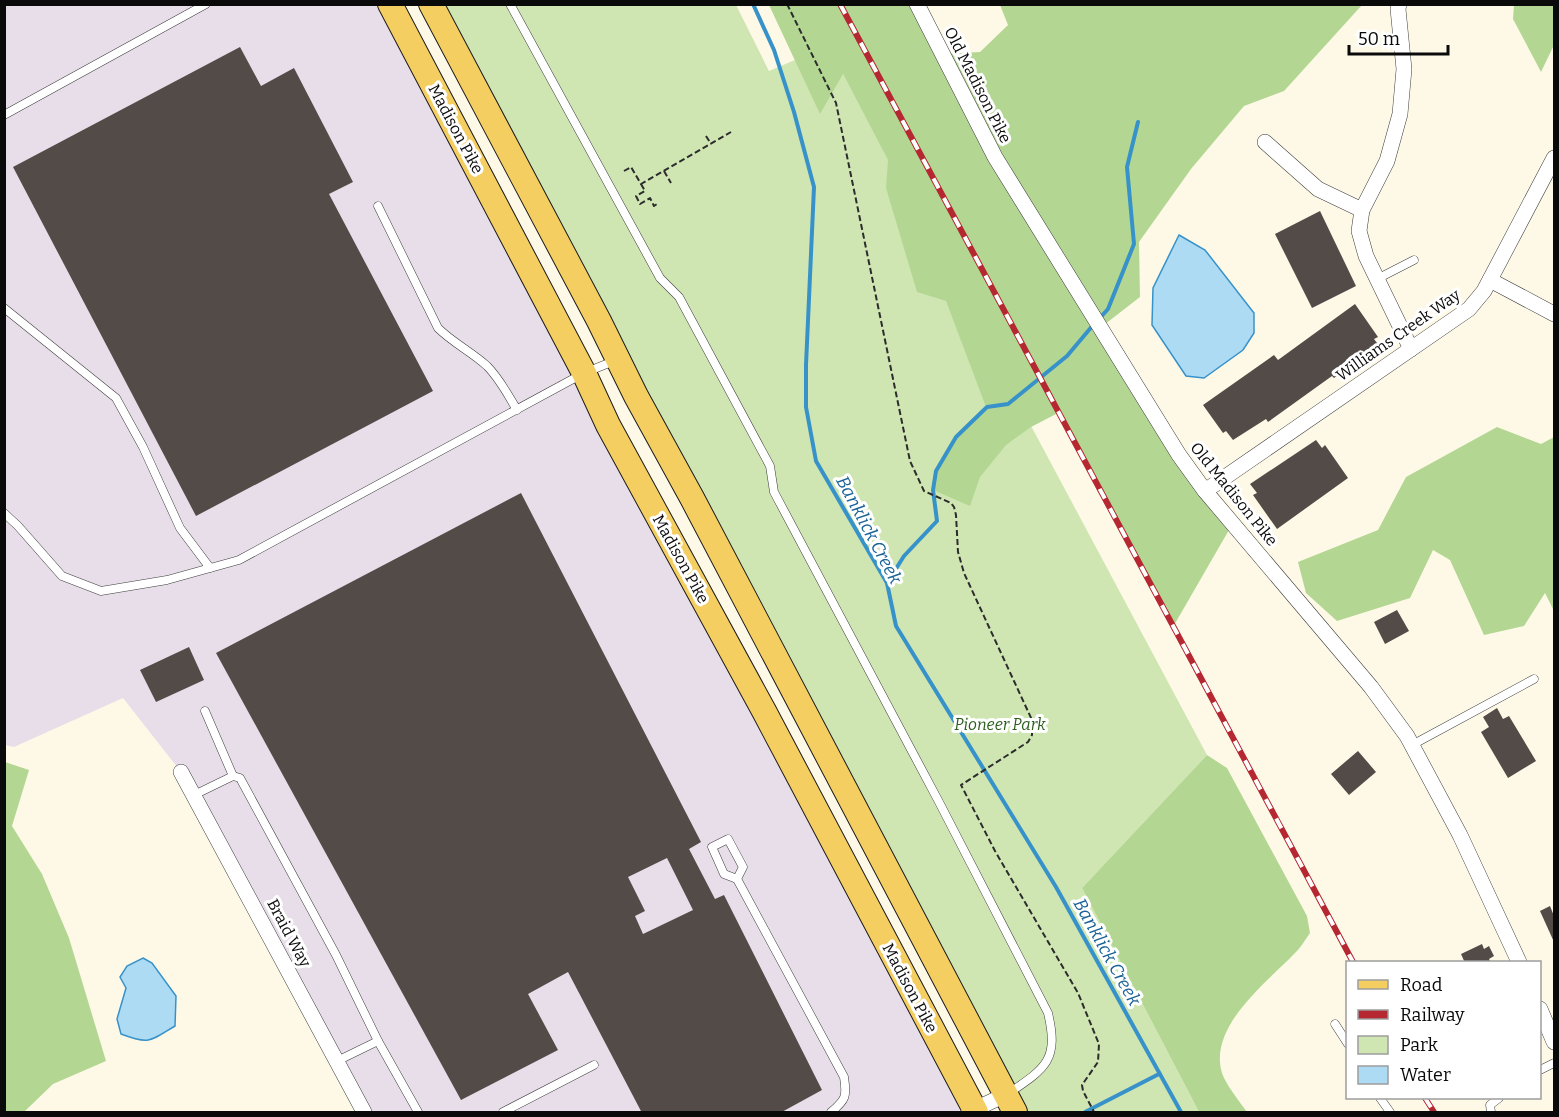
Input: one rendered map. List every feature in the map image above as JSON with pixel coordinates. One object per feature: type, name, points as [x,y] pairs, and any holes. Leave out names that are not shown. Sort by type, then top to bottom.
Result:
[{"type":"main road","name":"Madison Pike","points":[[390,4],[584,373],[608,425],[764,711],[973,1112]]},
{"type":"main road","name":"Madison Pike","points":[[431,4],[1010,1104]]},
{"type":"street","name":"Old Madison Pike","points":[[917,4],[995,157],[1179,455],[1205,491],[1371,687],[1412,745],[1460,835],[1518,961]]},
{"type":"street","points":[[1400,4],[1398,9],[1404,69],[1400,114],[1387,161],[1362,210],[1359,231],[1366,255],[1411,349]]},
{"type":"street","points":[[1265,142],[1318,189],[1362,210]]},
{"type":"street","name":"Williams Creek Way","points":[[1205,491],[1469,309],[1484,291],[1554,158]]},
{"type":"street","points":[[1490,280],[1554,314]]},
{"type":"street","name":"Braid Way","points":[[181,772],[364,1113]]},
{"type":"street","points":[[1541,1013],[1554,1042]]},
{"type":"street","points":[[973,1112],[1010,1104]]},
{"type":"lane","points":[[4,115],[206,4]]},
{"type":"lane","points":[[510,4],[628,222],[660,278],[679,297],[760,447],[770,466],[774,492],[1048,1013],[1053,1033],[1052,1051],[1045,1065],[1010,1104]]},
{"type":"lane","points":[[378,207],[438,328],[450,340],[485,364],[495,374],[517,410]]},
{"type":"lane","points":[[1377,279],[1414,260]]},
{"type":"lane","points":[[4,308],[116,398],[180,528],[210,568]]},
{"type":"lane","points":[[4,513],[62,576],[101,591],[167,580],[239,560],[584,373],[618,359]]},
{"type":"lane","points":[[1412,745],[1534,679]]},
{"type":"lane","points":[[205,711],[233,776]]},
{"type":"lane","points":[[194,795],[233,776],[240,778],[418,1113]]},
{"type":"lane","points":[[737,879],[743,867],[728,839],[712,847],[724,874],[737,879],[844,1077],[846,1093],[841,1104],[831,1113]]},
{"type":"lane","points":[[1335,1024],[1346,1042]]},
{"type":"lane","points":[[337,1061],[378,1041]]},
{"type":"lane","points":[[503,1113],[594,1065]]},
{"type":"lane","points":[[1381,1099],[1390,1113]]},
{"type":"lane","points":[[1491,1113],[1490,1105],[1498,1099]]},
{"type":"path","points":[[787,4],[836,103],[910,461],[920,486],[928,495],[951,503],[956,515],[958,552],[964,573],[1032,720],[1032,735],[1021,747],[961,785],[995,851],[1078,993],[1099,1044],[1098,1062],[1082,1086],[1094,1113]]},
{"type":"path","points":[[641,184],[731,132]]},
{"type":"path","points":[[706,136],[711,144]]},
{"type":"path","points":[[624,171],[631,167],[645,191],[636,196],[640,204],[650,198],[654,206],[657,204]]},
{"type":"path","points":[[664,171],[671,183]]},
{"type":"shaded area","points":[[5,5],[390,5],[969,1112],[364,1112],[181,772],[123,698],[14,747],[5,745]]},
{"type":"green space","name":"Pioneer Park","points":[[431,5],[736,5],[769,71],[828,46],[1207,755],[1082,888],[1199,1112],[1015,1112]]},
{"type":"green space","points":[[769,5],[917,5],[942,54],[980,52],[1008,25],[1000,5],[1362,5],[1284,91],[1244,106],[1191,169],[1139,242],[1140,297],[1100,328],[1233,523],[1173,627],[1058,413],[1031,427],[1006,445],[980,477],[970,506],[933,490],[940,465],[952,444],[986,407],[946,301],[917,292],[886,188],[888,160],[843,74],[820,114]]},
{"type":"green space","points":[[1514,5],[1554,5],[1554,45],[1541,72],[1513,19]]},
{"type":"green space","points":[[1497,427],[1541,444],[1554,437],[1554,611],[1545,593],[1524,626],[1484,635],[1450,560],[1433,550],[1410,598],[1337,621],[1306,593],[1298,562],[1378,530],[1406,477]]},
{"type":"green space","points":[[1207,755],[1227,768],[1307,916],[1310,933],[1296,953],[1242,1007],[1223,1039],[1220,1056],[1222,1073],[1247,1112],[1199,1112],[1082,888]]},
{"type":"green space","points":[[5,762],[29,770],[12,826],[42,874],[69,938],[106,1061],[53,1084],[24,1112],[5,1112]]},
{"type":"water","points":[[1179,235],[1205,250],[1254,313],[1254,333],[1243,350],[1204,378],[1186,376],[1152,325],[1153,288]]},
{"type":"water","points":[[143,958],[152,963],[176,996],[175,1026],[150,1040],[138,1040],[121,1034],[117,1019],[126,988],[120,977],[127,966]]},
{"type":"building","points":[[240,47],[261,86],[294,68],[353,182],[329,194],[433,391],[196,516],[13,167]]},
{"type":"building","points":[[1320,211],[1356,286],[1312,308],[1275,234]]},
{"type":"building","points":[[1355,304],[1378,337],[1374,339],[1380,347],[1350,369],[1349,367],[1334,378],[1332,376],[1268,422],[1266,419],[1233,440],[1226,431],[1223,433],[1203,405],[1274,355],[1278,360]]},
{"type":"building","points":[[1316,440],[1322,448],[1325,445],[1348,478],[1277,529],[1253,495],[1257,493],[1250,484]]},
{"type":"building","points":[[521,493],[701,842],[689,849],[715,899],[724,895],[822,1090],[780,1113],[642,1113],[568,972],[528,994],[558,1050],[461,1100],[216,653]],"holes":[[[667,858],[693,910],[643,934],[635,916],[645,911],[628,877]]]},
{"type":"building","points":[[1397,610],[1409,631],[1385,644],[1374,622]]},
{"type":"building","points":[[189,647],[204,680],[156,702],[140,670]]},
{"type":"building","points":[[1497,708],[1503,719],[1509,716],[1536,761],[1508,778],[1481,732],[1489,727],[1483,717]]},
{"type":"building","points":[[1358,751],[1376,772],[1349,795],[1331,774]]},
{"type":"building","points":[[1550,906],[1554,916],[1554,942],[1540,911]]},
{"type":"building","points":[[1482,944],[1484,949],[1489,946],[1494,956],[1489,959],[1490,961],[1464,961],[1461,954]]},
{"type":"waterway","name":"Banklick Creek","points":[[753,4],[774,50],[794,112],[814,187],[806,407],[816,461],[887,583],[896,626],[1056,887],[1181,1112]]},
{"type":"waterway","points":[[1099,319],[1108,309],[1134,244],[1127,167],[1138,122]]},
{"type":"waterway","points":[[887,583],[904,556],[937,521],[933,490],[936,471],[956,437],[987,407],[1008,404],[1067,356],[1094,324]]},
{"type":"waterway","points":[[1085,1112],[1159,1074]]},
{"type":"railway","points":[[840,4],[1352,961]]},
{"type":"railway","points":[[1426,1099],[1434,1112]]}]
